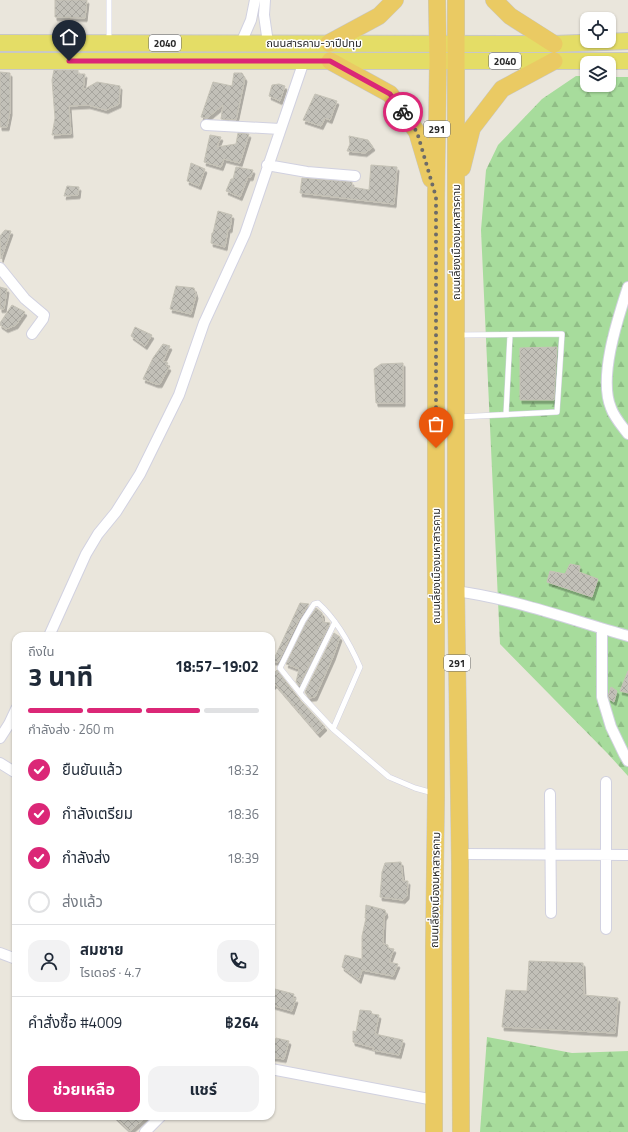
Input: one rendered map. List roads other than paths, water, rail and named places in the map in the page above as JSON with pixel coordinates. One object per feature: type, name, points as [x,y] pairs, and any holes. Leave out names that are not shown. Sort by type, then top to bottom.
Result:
[{"type":"highway","points":[[329,43],[379,16],[395,0]]},
{"type":"highway","name":"ถนนเลี่ยงเมืองมหาสารคาม","points":[[434,1132],[437,0]]},
{"type":"highway","name":"ถนนเลี่ยงเมืองมหาสารคาม","points":[[456,0],[456,591],[460,854],[461,1132]]},
{"type":"highway","points":[[494,0],[510,16],[554,44]]},
{"type":"highway","points":[[330,61],[390,94],[417,132],[436,197]]},
{"type":"highway","points":[[455,193],[472,128],[493,100],[502,89],[554,61]]},
{"type":"main road","name":"ถนนสารคาม-วาปีปทุม","points":[[0,43],[554,44],[628,41]]},
{"type":"main road","points":[[54,43],[54,61]]},
{"type":"main road","name":"ถนนสารคาม-วาปีปทุม","points":[[0,61],[628,61]]},
{"type":"street","points":[[242,43],[252,20],[255,0]]},
{"type":"street","points":[[265,0],[264,15],[268,43]]},
{"type":"street","points":[[51,632],[86,554],[98,534],[116,512],[140,474],[178,395],[204,323],[245,234],[267,165],[304,61]]},
{"type":"street","points":[[206,125],[280,128]]},
{"type":"street","points":[[267,165],[307,172],[355,176]]},
{"type":"street","points":[[0,268],[25,299],[44,315],[43,319],[32,334]]},
{"type":"street","points":[[628,287],[618,317],[608,360],[607,394],[611,409],[628,434]]},
{"type":"street","points":[[456,591],[482,595],[628,636]]},
{"type":"street","points":[[602,629],[602,697],[611,727],[628,761]]},
{"type":"street","points":[[0,738],[12,718]]},
{"type":"street","points":[[0,763],[12,770]]},
{"type":"street","points":[[606,782],[606,929]]},
{"type":"street","points":[[550,794],[551,913]]},
{"type":"street","points":[[460,854],[628,855]]},
{"type":"street","points":[[0,953],[12,958]]},
{"type":"street","points":[[275,1070],[434,1100]]},
{"type":"street","points":[[145,1132],[157,1120]]},
{"type":"lane","points":[[109,0],[110,43]]},
{"type":"lane","points":[[457,335],[562,334],[557,412],[457,417]]},
{"type":"lane","points":[[506,414],[510,335]]},
{"type":"lane","points":[[333,729],[360,667],[351,646],[335,622],[318,603],[314,604],[303,621],[280,668],[300,693],[333,729],[389,777],[415,788],[436,793]]},
{"type":"lane","points":[[300,693],[335,622]]}]
